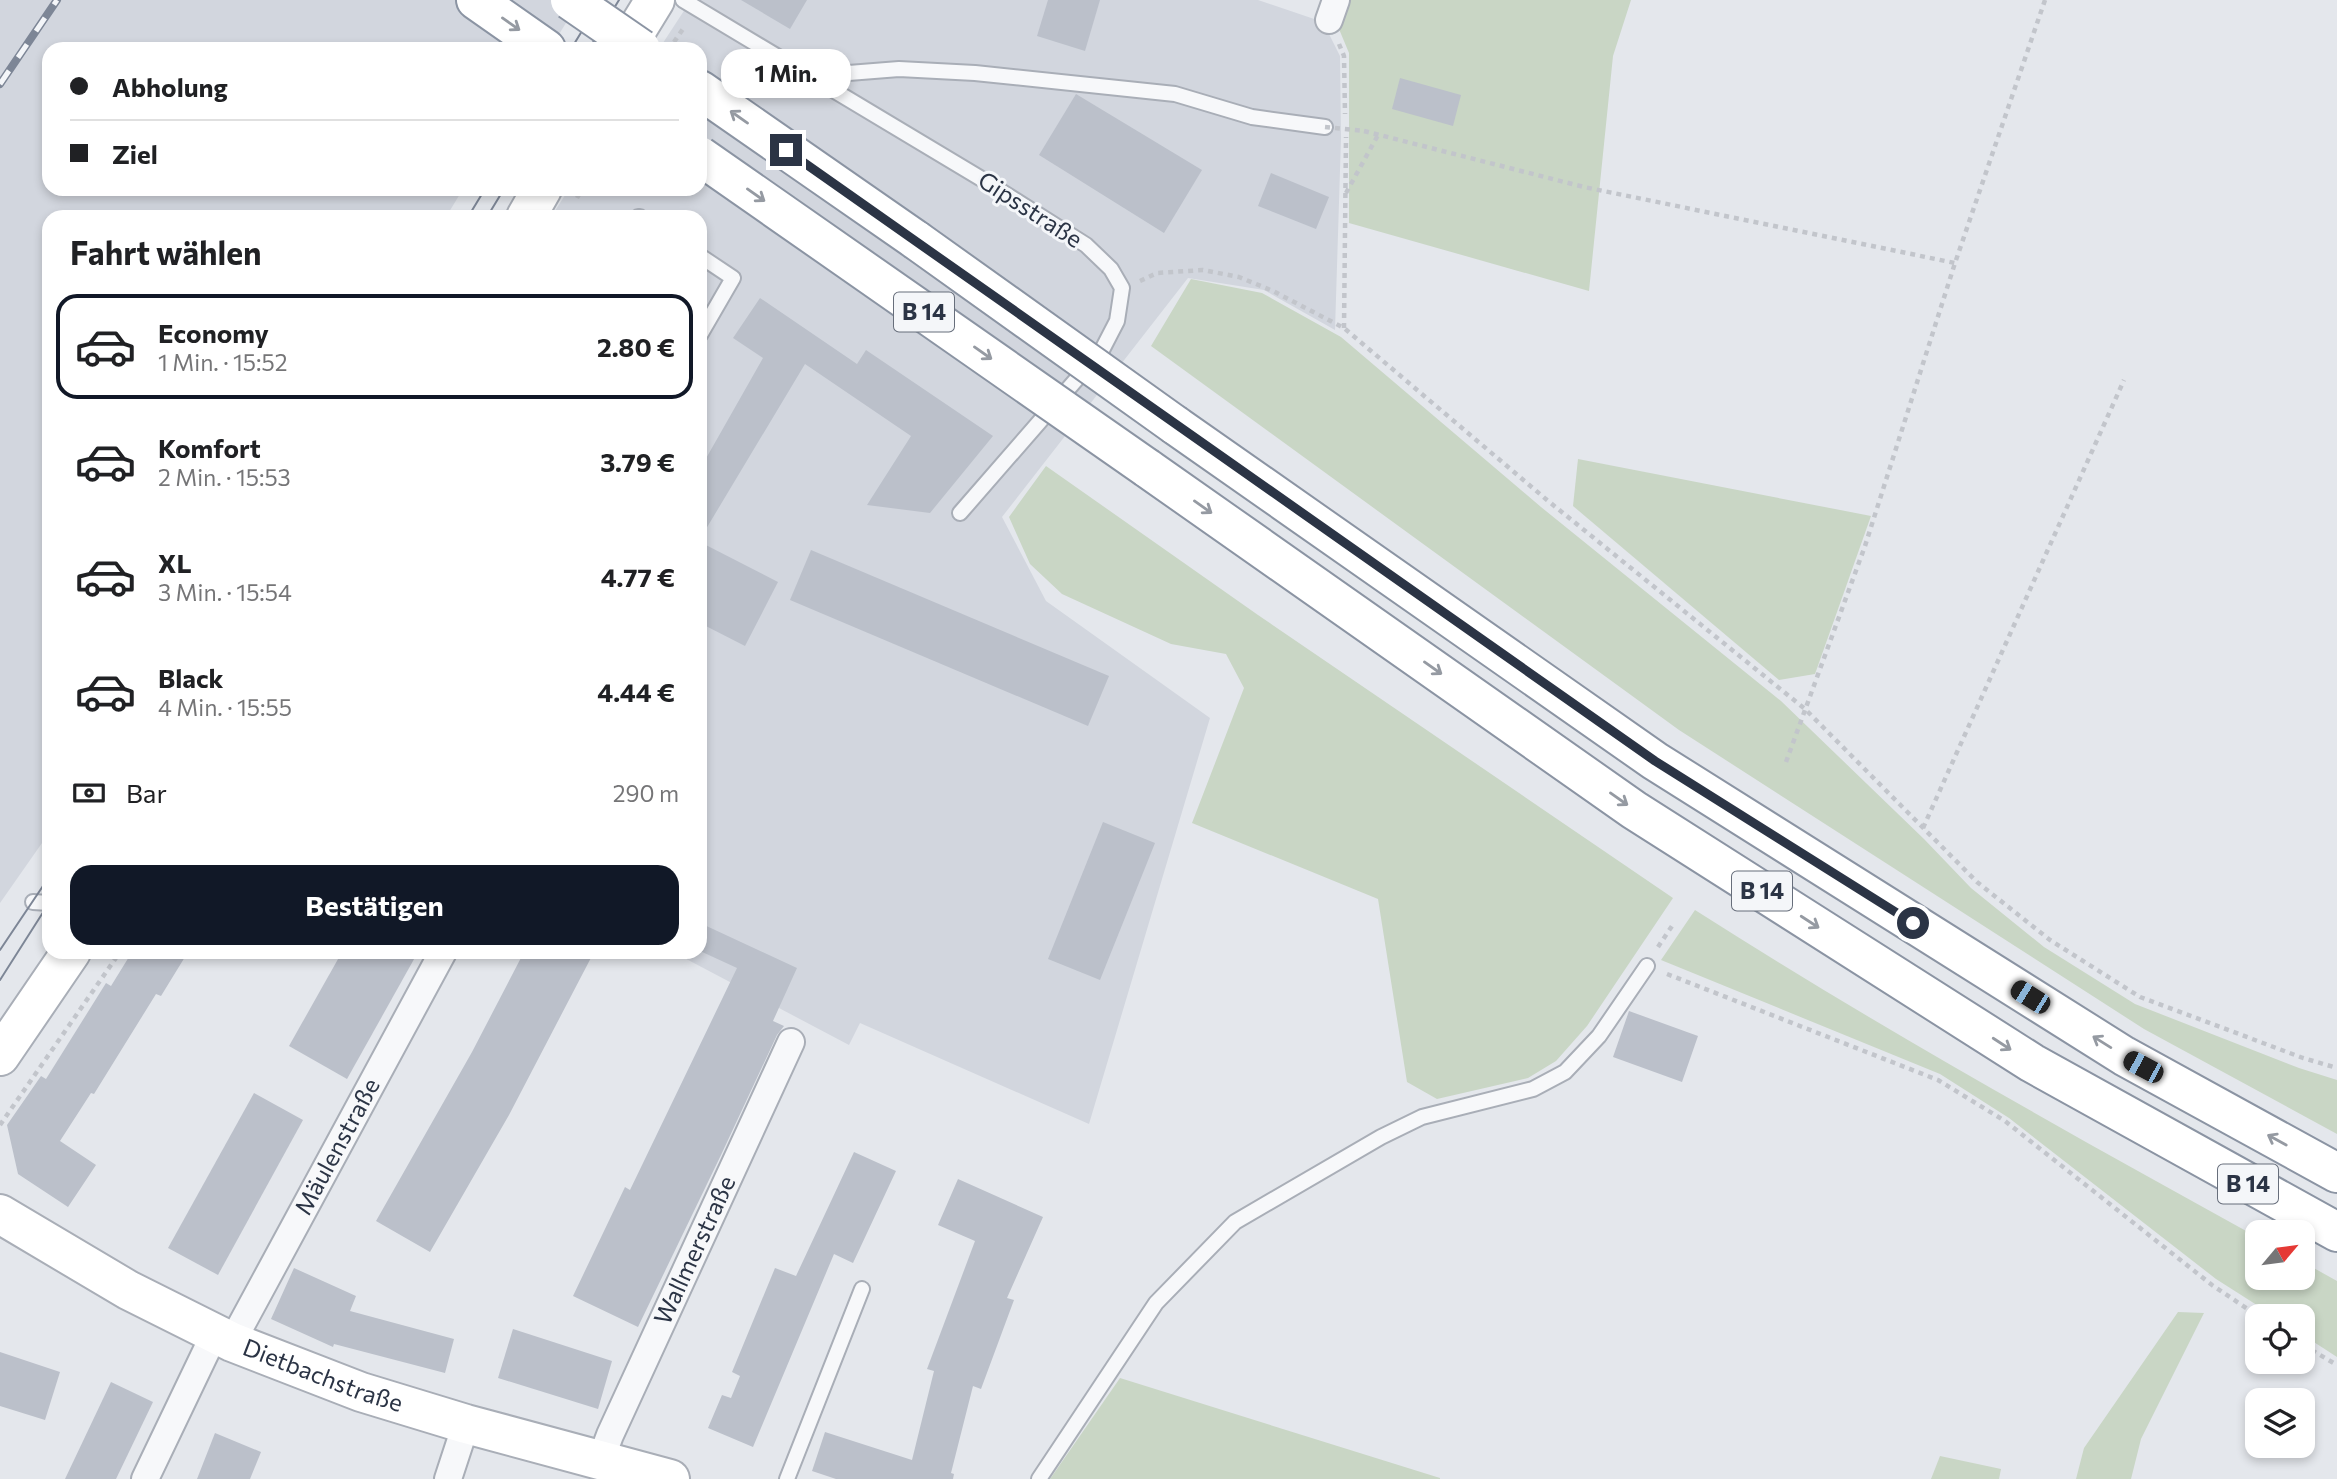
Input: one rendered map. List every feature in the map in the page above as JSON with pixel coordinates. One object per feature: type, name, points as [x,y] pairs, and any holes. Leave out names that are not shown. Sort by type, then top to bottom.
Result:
[{"type":"main road","points":[[476,0],[536,42]]},
{"type":"main road","points":[[570,0],[630,42]]},
{"type":"main road","points":[[629,42],[654,0]]},
{"type":"main road","name":"B 14","points":[[707,95],[1655,761],[2124,1056],[2337,1173]]},
{"type":"main road","name":"B 14","points":[[707,161],[1658,825],[2032,1063],[2337,1232]]},
{"type":"main road","points":[[0,1056],[66,959]]},
{"type":"main road","name":"Dietbachstraße","points":[[0,1214],[128,1290],[223,1338],[361,1392],[466,1424],[670,1479]]},
{"type":"street","name":"Mäulenstraße","points":[[145,1479],[439,959]]},
{"type":"street","name":"Wallmerstraße","points":[[601,1459],[791,1042]]},
{"type":"street","points":[[448,1479],[466,1424]]},
{"type":"lane","name":"Gipsstraße","points":[[683,0],[1086,244],[1111,269],[1122,288]]},
{"type":"lane","points":[[811,76],[899,69],[988,74],[1175,94],[1252,117],[1325,127]]},
{"type":"lane","points":[[707,261],[733,278],[707,323]]},
{"type":"lane","points":[[960,513],[1102,350],[1117,321],[1122,288]]},
{"type":"lane","points":[[33,902],[42,903]]},
{"type":"lane","points":[[1039,1479],[1156,1303],[1235,1222],[1381,1137],[1422,1117],[1532,1089],[1565,1072],[1599,1036],[1647,966]]},
{"type":"lane","points":[[787,1479],[862,1289]]},
{"type":"path","points":[[1786,762],[1865,546],[1955,263],[2045,0]]},
{"type":"path","points":[[1333,10],[1344,55],[1344,328]]},
{"type":"path","points":[[1325,127],[1364,131],[1584,187],[1955,263]]},
{"type":"path","points":[[1345,194],[1378,135]]},
{"type":"path","points":[[1122,288],[1157,273],[1203,270],[1239,277],[1344,328],[1547,500],[1805,709],[1977,882],[2050,940],[2140,997],[2337,1068]]},
{"type":"path","points":[[1923,828],[2124,380]]},
{"type":"path","points":[[0,1125],[1,1118],[47,1060],[115,959]]},
{"type":"path","points":[[1647,966],[1938,1080],[2005,1121],[2212,1285],[2245,1307]]},
{"type":"path","points":[[2315,1352],[2337,1365]]},
{"type":"shaded area","points":[[0,0],[580,0],[554,42],[42,42],[42,196],[459,196],[450,210],[42,210],[42,843],[0,903]]},
{"type":"shaded area","points":[[691,0],[1258,0],[1323,22],[1340,56],[1341,138],[1335,330],[1264,290],[1188,278],[1002,517],[1046,601],[1210,718],[1089,1124],[860,1023],[849,1045],[686,959],[707,959],[707,210],[556,210],[564,196],[707,196],[707,42],[664,42]]},
{"type":"green space","points":[[1340,0],[1631,0],[1613,56],[1589,291],[1349,223],[1349,53],[1334,17]]},
{"type":"green space","points":[[1191,279],[1262,293],[1341,337],[1541,507],[1781,701],[1971,888],[2044,947],[2135,1004],[2299,1068],[2337,1080],[2337,1134],[2144,1029],[1679,730],[1151,346]]},
{"type":"green space","points":[[1578,459],[1871,516],[1815,674],[1779,680],[1573,506]]},
{"type":"green space","points":[[1046,466],[1258,615],[1673,898],[1587,1026],[1556,1061],[1528,1078],[1437,1099],[1407,1082],[1378,899],[1192,823],[1244,688],[1226,654],[1171,644],[1062,594],[1030,564],[1009,517]]},
{"type":"green space","points":[[1695,910],[1903,1037],[2245,1230],[2245,1290],[2315,1290],[2315,1269],[2337,1281],[2337,1357],[2315,1343],[2315,1304],[2255,1304],[2216,1279],[2009,1118],[1940,1074],[1661,960]]},
{"type":"green space","points":[[2178,1312],[2204,1313],[2141,1439],[2131,1479],[2076,1479],[2084,1448]]},
{"type":"green space","points":[[1120,1378],[1440,1478],[1440,1479],[1050,1479]]},
{"type":"green space","points":[[1940,1456],[2001,1469],[1999,1479],[1931,1479]]},
{"type":"building","points":[[741,0],[807,0],[790,29]]},
{"type":"building","points":[[1048,0],[1100,0],[1085,51],[1037,36]]},
{"type":"building","points":[[1400,78],[1461,95],[1453,126],[1392,109]]},
{"type":"building","points":[[1076,94],[1202,170],[1164,233],[1039,155]]},
{"type":"building","points":[[1271,173],[1329,197],[1316,229],[1258,206]]},
{"type":"building","points":[[760,298],[857,364],[866,350],[993,436],[930,513],[867,505],[911,436],[805,364],[707,527],[707,457],[763,358],[733,338]]},
{"type":"building","points":[[707,546],[778,582],[745,646],[707,627]]},
{"type":"building","points":[[811,550],[1109,676],[1088,726],[790,600]]},
{"type":"building","points":[[1103,822],[1155,843],[1100,980],[1048,959]]},
{"type":"building","points":[[707,926],[797,968],[773,1021],[784,1026],[777,1035],[638,1327],[573,1296],[625,1187],[630,1190],[737,968],[707,954]]},
{"type":"building","points":[[128,959],[184,959],[161,996],[156,994],[94,1094],[91,1093],[60,1141],[96,1165],[68,1207],[18,1174],[7,1125],[41,1076],[46,1079],[106,983],[111,986]]},
{"type":"building","points":[[338,959],[414,959],[347,1079],[289,1046]]},
{"type":"building","points":[[520,959],[590,959],[509,1115],[430,1252],[376,1221],[472,1052]]},
{"type":"building","points":[[1629,1011],[1698,1036],[1682,1082],[1613,1057]]},
{"type":"building","points":[[254,1093],[303,1120],[218,1275],[168,1248]]},
{"type":"building","points":[[854,1152],[896,1171],[853,1263],[834,1254],[753,1447],[708,1428],[722,1395],[731,1398],[740,1376],[732,1372],[775,1268],[796,1276]]},
{"type":"building","points":[[958,1179],[1043,1217],[1007,1298],[1014,1300],[981,1389],[973,1386],[951,1473],[954,1474],[953,1479],[836,1479],[812,1471],[825,1432],[912,1460],[934,1371],[927,1369],[975,1241],[938,1225]]},
{"type":"building","points":[[294,1268],[356,1296],[350,1311],[454,1339],[445,1373],[334,1344],[333,1347],[271,1319]]},
{"type":"building","points":[[513,1329],[612,1361],[598,1409],[498,1378]]},
{"type":"building","points":[[0,1352],[60,1372],[45,1420],[0,1406]]},
{"type":"building","points":[[111,1382],[153,1402],[116,1479],[65,1479]]},
{"type":"building","points":[[215,1433],[261,1452],[250,1479],[197,1479]]},
{"type":"tram line","points":[[575,42],[601,0]]},
{"type":"tram line","points":[[593,42],[619,0]]},
{"type":"tram line","points":[[472,210],[481,196]]},
{"type":"tram line","points":[[491,210],[500,196]]},
{"type":"tram line","points":[[0,950],[42,887]]},
{"type":"tram line","points":[[0,980],[42,914]]},
{"type":"railway","points":[[0,84],[57,0]]},
{"type":"route","points":[[786,150],[1655,761],[1913,923]]}]
